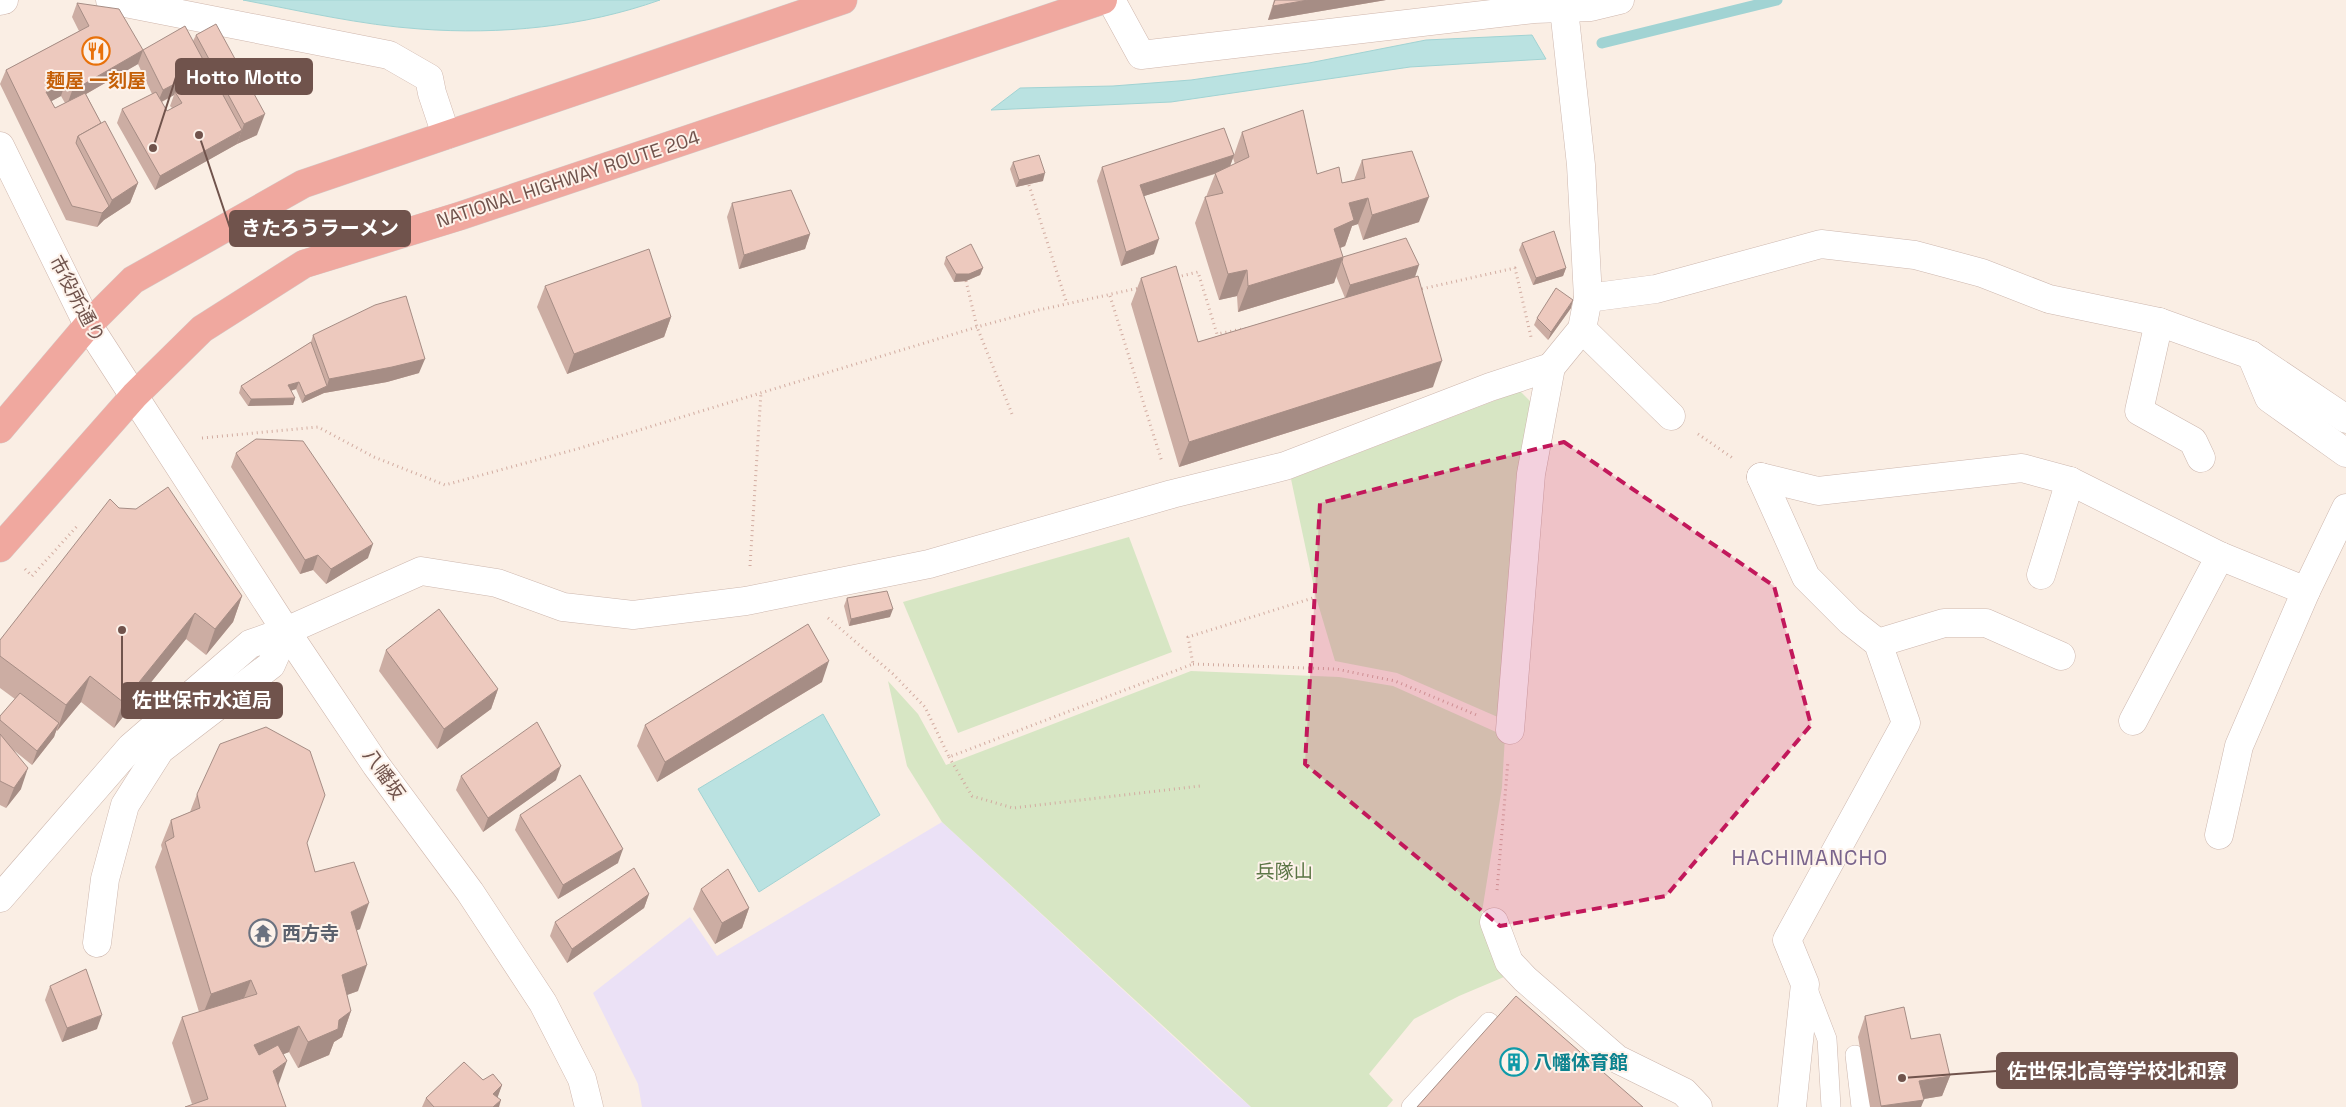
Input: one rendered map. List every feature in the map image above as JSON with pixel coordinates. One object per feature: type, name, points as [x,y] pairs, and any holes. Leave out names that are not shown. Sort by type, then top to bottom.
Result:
[{"type":"highway","points":[[0,430],[88,325],[133,280],[303,184],[842,0]]},
{"type":"highway","name":"NATIONAL HIGHWAY ROUTE 204","points":[[4,543],[135,395],[202,329],[304,264],[470,213],[1103,0]]},
{"type":"street","points":[[0,1],[4,0]]},
{"type":"street","points":[[110,0],[389,55],[429,78],[446,135]]},
{"type":"street","points":[[1111,0],[1141,55],[1533,4],[1564,9],[1591,7],[1620,0]]},
{"type":"street","points":[[1510,730],[1531,474],[1551,367],[1582,329],[1588,298],[1581,165],[1564,9]]},
{"type":"street","name":"市役所通り","points":[[0,146],[88,325],[167,445]]},
{"type":"street","points":[[1588,298],[1656,290],[1821,244],[1916,255],[1982,273],[2049,299],[2159,322],[2251,354],[2346,419]]},
{"type":"street","points":[[2159,322],[2139,412],[2193,441],[2201,458]]},
{"type":"street","points":[[1582,329],[1671,416]]},
{"type":"street","points":[[2251,354],[2269,398],[2346,453]]},
{"type":"street","points":[[0,898],[131,747],[250,644],[286,631],[421,571],[497,583],[563,606],[633,615],[746,601],[802,591],[929,564],[1172,494],[1285,466],[1490,387],[1551,367]]},
{"type":"street","name":"八幡坂","points":[[167,445],[286,631],[376,765],[470,892],[542,1003],[582,1079],[590,1107]]},
{"type":"street","points":[[1761,477],[1818,491],[2022,468],[2070,481],[2220,556],[2306,591]]},
{"type":"street","points":[[1761,477],[1806,577],[1850,621],[1878,643],[1906,723],[1787,940],[1805,984],[1792,1107]]},
{"type":"street","points":[[2041,575],[2070,481]]},
{"type":"street","points":[[2219,835],[2239,746],[2306,591],[2346,508]]},
{"type":"street","points":[[2133,721],[2220,556]]},
{"type":"street","points":[[1878,643],[1944,624],[1986,623],[2061,656]]},
{"type":"street","points":[[97,942],[105,879],[125,805],[160,750],[271,665],[286,631]]},
{"type":"street","points":[[1494,922],[1509,962],[1525,979],[1617,1059],[1684,1092],[1698,1107]]},
{"type":"lane","points":[[1805,984],[1827,1039],[1831,1107]]},
{"type":"lane","points":[[1411,1107],[1489,1022]]},
{"type":"lane","points":[[1855,1055],[1861,1107]]},
{"type":"path","points":[[1029,185],[1067,304]]},
{"type":"path","points":[[1410,292],[1516,268],[1533,345],[1551,367]]},
{"type":"path","points":[[1172,279],[1198,272],[1217,334],[1256,326]]},
{"type":"path","points":[[966,281],[977,327],[1012,414]]},
{"type":"path","points":[[202,438],[318,427],[374,457],[445,485],[577,449],[977,327],[1146,286]]},
{"type":"path","points":[[1110,296],[1172,494]]},
{"type":"path","points":[[746,601],[752,547],[761,392]]},
{"type":"path","points":[[1671,416],[1761,477]]},
{"type":"path","points":[[32,576],[78,524]]},
{"type":"path","points":[[802,591],[816,608],[892,674],[925,707],[949,757],[972,796],[1014,808],[1200,786]]},
{"type":"path","points":[[1193,664],[1188,636],[1316,597]]},
{"type":"path","points":[[949,757],[1193,664],[1336,669],[1395,681],[1510,730],[1494,922]]},
{"type":"highlighted area","points":[[1564,442],[1774,586],[1811,725],[1666,896],[1500,926],[1305,764],[1320,503]]},
{"type":"shaded area","points":[[942,822],[1251,1107],[642,1107],[638,1084],[593,993],[690,917],[717,956]]},
{"type":"green space","points":[[1520,391],[1533,404],[1500,718],[1397,673],[1335,661],[1316,597],[1291,479]]},
{"type":"green space","points":[[1129,537],[1172,652],[958,733],[903,602]]},
{"type":"green space","name":"兵隊山","points":[[1191,671],[1339,677],[1393,686],[1505,736],[1502,787],[1481,918],[1499,963],[1511,974],[1459,996],[1414,1019],[1369,1074],[1393,1100],[1387,1107],[1251,1107],[942,822],[907,766],[888,681],[918,714],[946,765]]},
{"type":"water","points":[[243,0],[660,0],[602,17],[572,23],[511,30],[450,31],[376,24]]},
{"type":"water","points":[[1532,35],[1546,59],[1410,67],[1171,102],[991,110],[1020,88],[1113,86],[1191,80],[1309,63],[1426,40]]},
{"type":"water","points":[[823,714],[880,815],[759,892],[698,789]]},
{"type":"building","points":[[1275,0],[1308,0],[1273,6]]},
{"type":"building","points":[[77,3],[119,9],[143,50],[72,91],[66,81],[46,92],[55,108],[85,93],[101,123],[78,136],[76,143],[109,206],[102,213],[72,206],[6,70],[89,26]]},
{"type":"building","points":[[216,24],[265,114],[244,124],[196,35]]},
{"type":"building","points":[[185,26],[207,67],[163,90],[143,50]]},
{"type":"building","points":[[200,79],[207,90],[217,84],[242,130],[160,176],[122,109],[156,92],[167,111],[182,103],[175,92]]},
{"type":"building","points":[[1303,110],[1317,174],[1339,167],[1342,183],[1365,178],[1362,160],[1412,151],[1429,197],[1372,215],[1368,198],[1349,203],[1354,220],[1334,229],[1343,257],[1248,286],[1247,270],[1228,274],[1205,197],[1223,193],[1215,173],[1249,157],[1242,132]]},
{"type":"building","points":[[105,121],[138,183],[112,200],[78,136]]},
{"type":"building","points":[[1224,128],[1234,155],[1140,185],[1159,239],[1126,252],[1102,167]]},
{"type":"building","points":[[1039,155],[1045,173],[1019,180],[1013,162]]},
{"type":"building","points":[[791,190],[810,234],[744,255],[732,203]]},
{"type":"building","points":[[1554,231],[1566,268],[1536,278],[1522,243]]},
{"type":"building","points":[[1406,238],[1419,265],[1350,285],[1342,262],[1343,257]]},
{"type":"building","points":[[971,244],[983,268],[969,274],[956,274],[946,257]]},
{"type":"building","points":[[649,249],[671,317],[574,354],[545,286]]},
{"type":"building","points":[[1176,266],[1198,342],[1418,276],[1442,361],[1189,442],[1141,278]]},
{"type":"building","points":[[1556,288],[1573,300],[1551,332],[1537,318]]},
{"type":"building","points":[[406,296],[425,359],[329,379],[313,335],[375,305]]},
{"type":"building","points":[[311,342],[327,386],[305,396],[299,382],[288,385],[295,398],[251,399],[241,386]]},
{"type":"building","points":[[256,439],[303,441],[373,544],[331,569],[318,555],[305,560],[236,453]]},
{"type":"building","points":[[168,487],[242,596],[215,629],[195,613],[123,702],[90,676],[66,705],[0,656],[0,640],[110,499],[119,508],[136,509]]},
{"type":"building","points":[[887,591],[893,609],[851,619],[847,598]]},
{"type":"building","points":[[439,609],[498,689],[444,729],[386,650]]},
{"type":"building","points":[[808,624],[829,661],[665,762],[645,725]]},
{"type":"building","points":[[20,693],[59,723],[37,751],[0,720],[0,716]]},
{"type":"building","points":[[537,722],[561,766],[488,818],[461,776]]},
{"type":"building","name":"西方寺","points":[[266,727],[310,751],[325,795],[307,843],[315,872],[354,862],[369,903],[351,912],[367,965],[342,975],[351,1011],[339,1020],[338,1029],[308,1042],[299,1026],[254,1045],[259,1055],[278,1045],[287,1061],[273,1071],[286,1107],[185,1107],[208,1099],[182,1017],[257,994],[251,980],[211,994],[165,842],[174,837],[171,820],[200,808],[197,794],[220,744]]},
{"type":"building","points":[[0,734],[28,768],[14,788],[0,781]]},
{"type":"building","points":[[580,775],[623,849],[563,885],[520,815]]},
{"type":"building","points":[[634,868],[649,894],[572,949],[555,922]]},
{"type":"building","points":[[728,869],[749,908],[722,923],[701,889]]},
{"type":"building","points":[[86,969],[102,1015],[67,1028],[50,986]]},
{"type":"building","name":"八幡体育館","points":[[1516,996],[1643,1107],[1417,1107]]},
{"type":"building","points":[[1904,1007],[1911,1039],[1940,1034],[1950,1076],[1919,1081],[1924,1100],[1881,1106],[1865,1016]]},
{"type":"building","points":[[464,1062],[483,1080],[493,1074],[502,1085],[493,1094],[501,1100],[493,1107],[434,1107],[426,1098]]},
{"type":"waterway","points":[[1602,43],[1777,0]]},
{"type":"place","name":"麺屋 一刻屋","points":[[96,51]]},
{"type":"place","name":"きたろうラーメン","points":[[199,135]]},
{"type":"place","name":"Hotto Motto","points":[[153,148]]},
{"type":"place","name":"佐世保市水道局","points":[[122,630]]},
{"type":"place","name":"西方寺","points":[[263,933]]},
{"type":"place","name":"八幡体育館","points":[[1514,1062]]},
{"type":"place","name":"佐世保北高等学校北和寮","points":[[1902,1078]]},
{"type":"district","name":"HACHIMANCHO","points":[[1810,857]]}]
